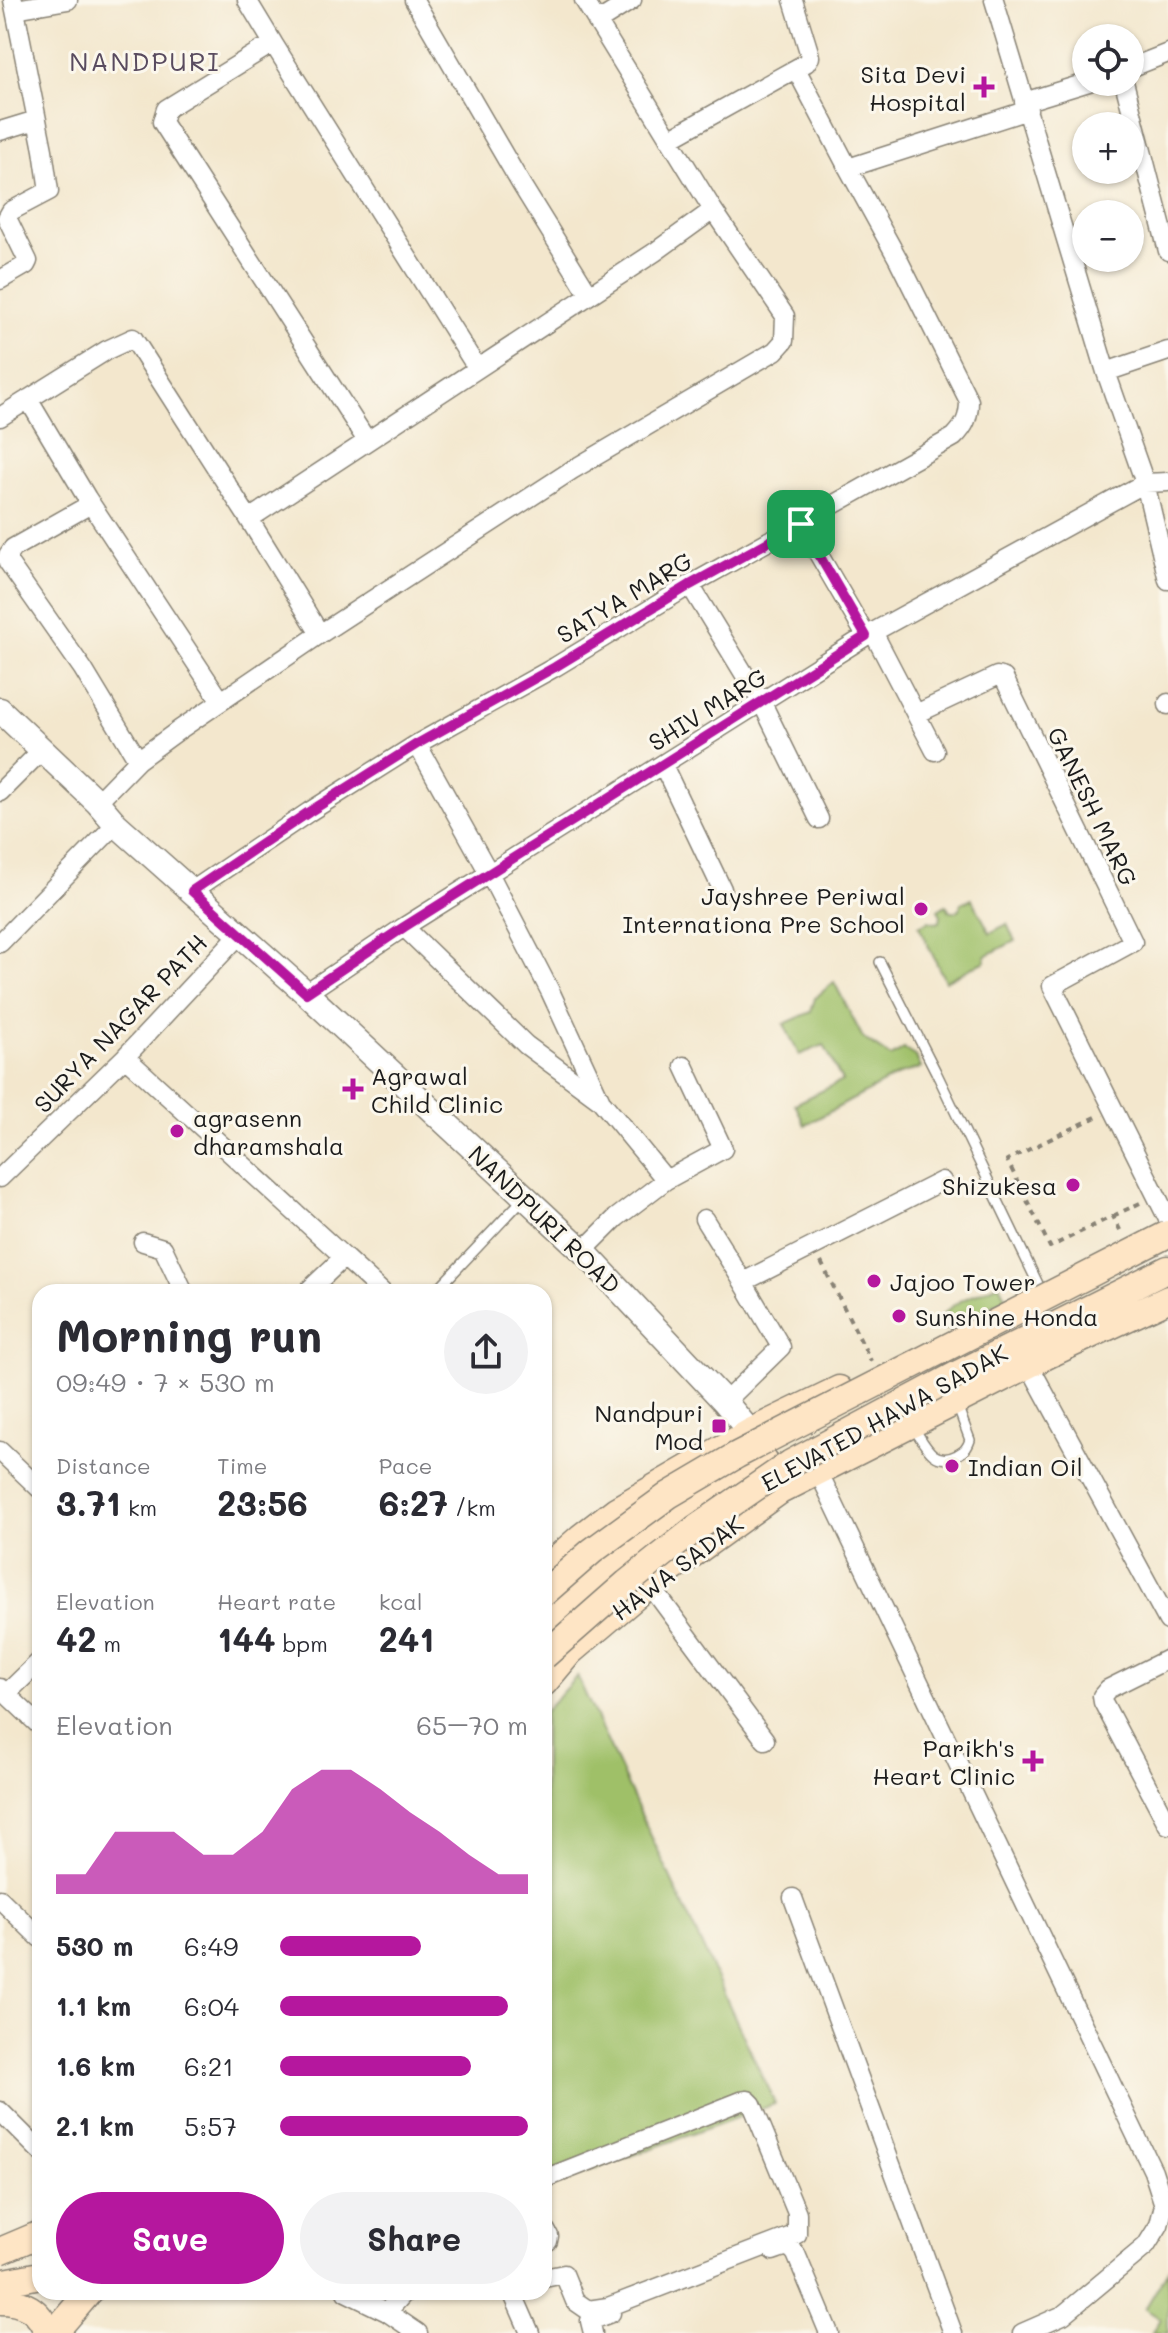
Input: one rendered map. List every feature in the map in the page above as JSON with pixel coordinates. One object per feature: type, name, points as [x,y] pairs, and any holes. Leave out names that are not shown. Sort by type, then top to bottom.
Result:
[{"type":"main road","points":[[552,1563],[616,1510],[750,1432],[1168,1220]]},
{"type":"main road","name":"ELEVATED HAWA SADAK","points":[[552,1586],[592,1551],[669,1495],[737,1455],[1168,1234]]},
{"type":"main road","name":"ELEVATED HAWA SADAK","points":[[552,1649],[695,1529],[791,1463],[958,1374],[1168,1269]]},
{"type":"main road","name":"HAWA SADAK","points":[[552,1673],[570,1652],[650,1585],[780,1491],[1029,1365],[1168,1299]]},
{"type":"main road","points":[[552,1622],[660,1530],[765,1462]]},
{"type":"main road","points":[[32,2227],[4,2243],[0,2264],[32,2258]]},
{"type":"main road","points":[[4,2243],[32,2236]]},
{"type":"main road","points":[[0,2283],[32,2277]]},
{"type":"main road","points":[[54,2333],[82,2300]]},
{"type":"main road","points":[[0,2301],[14,2301],[27,2306],[38,2314],[47,2333]]},
{"type":"street","points":[[0,280],[28,261],[7,218],[11,211],[49,191],[14,4],[68,0]]},
{"type":"street","points":[[247,0],[477,368]]},
{"type":"street","points":[[414,0],[589,294]]},
{"type":"street","points":[[97,802],[138,760],[320,634],[572,470],[775,351],[784,341],[785,316],[713,210],[584,0]]},
{"type":"street","points":[[597,22],[632,0]]},
{"type":"street","points":[[669,139],[806,63],[810,57],[793,0]]},
{"type":"street","points":[[994,0],[1106,372],[1145,483],[1168,580]]},
{"type":"street","points":[[273,43],[166,109],[162,122],[367,441]]},
{"type":"street","points":[[1144,62],[1168,53]]},
{"type":"street","name":"SATYA MARG","points":[[192,891],[417,744],[555,667],[690,585],[954,437],[962,429],[969,415],[969,401],[898,259],[796,69]]},
{"type":"street","points":[[848,168],[1072,88]]},
{"type":"street","points":[[1128,96],[1168,251]]},
{"type":"street","points":[[0,131],[36,120]]},
{"type":"street","points":[[249,519],[655,252],[713,210]]},
{"type":"street","points":[[0,417],[107,350],[133,338],[320,634]]},
{"type":"street","points":[[1106,372],[1168,351]]},
{"type":"street","points":[[28,399],[91,504],[221,701]]},
{"type":"street","points":[[1145,483],[1168,482]]},
{"type":"street","name":"SHIV MARG","points":[[306,993],[404,927],[870,634],[1145,483]]},
{"type":"street","points":[[91,504],[13,548],[8,562],[83,669],[138,760]]},
{"type":"street","points":[[801,524],[870,634],[935,751]]},
{"type":"street","points":[[690,585],[762,703],[819,819]]},
{"type":"street","name":"GANESH MARG","points":[[916,714],[997,676],[1004,678],[1133,942],[1052,986],[1168,1220]]},
{"type":"street","name":"NANDPURI ROAD","points":[[0,710],[116,824],[306,993],[583,1251],[750,1432],[780,1491]]},
{"type":"street","points":[[417,744],[550,991],[601,1101]]},
{"type":"street","points":[[0,792],[42,750]]},
{"type":"street","points":[[663,765],[722,889]]},
{"type":"street","points":[[0,943],[116,824]]},
{"type":"street","points":[[404,927],[526,1045],[601,1101],[666,1180]]},
{"type":"street","name":"SURYA NAGAR PATH","points":[[0,1178],[125,1057],[239,935]]},
{"type":"street","points":[[125,1057],[373,1284]]},
{"type":"street","points":[[583,1251],[616,1218],[666,1180],[723,1149],[684,1066]]},
{"type":"street","points":[[743,1282],[942,1181]]},
{"type":"street","points":[[704,1219],[781,1347],[725,1402]]},
{"type":"street","points":[[143,1242],[163,1248],[180,1284]]},
{"type":"street","points":[[315,1284],[344,1257]]},
{"type":"street","points":[[1029,1365],[1168,1621]]},
{"type":"street","points":[[0,1451],[32,1481]]},
{"type":"street","points":[[819,1473],[1153,2171],[1164,2205],[1159,2225],[1146,2246],[1063,2315],[1022,2333]]},
{"type":"street","points":[[650,1585],[765,1740]]},
{"type":"street","points":[[1168,1659],[1108,1689],[1102,1696],[1168,1825]]},
{"type":"street","points":[[32,1667],[3,1691],[32,1718]]},
{"type":"street","points":[[793,1898],[953,2333]]},
{"type":"street","points":[[0,1899],[32,1930]]},
{"type":"street","points":[[552,2176],[748,2100],[764,2131],[798,2222],[797,2234],[608,2307],[588,2310],[575,2301],[564,2274],[552,2276]]},
{"type":"street","points":[[0,2111],[32,2143]]},
{"type":"street","points":[[593,2333],[590,2321],[786,2246],[796,2254],[829,2333]]},
{"type":"street","points":[[362,2300],[418,2333]]},
{"type":"street","points":[[387,2312],[398,2300]]},
{"type":"street","points":[[516,2300],[530,2333]]},
{"type":"lane","points":[[880,962],[1039,1286]]},
{"type":"lane","points":[[443,1284],[525,1197]]},
{"type":"lane","points":[[912,1425],[934,1457],[941,1460],[955,1456],[967,1448],[970,1440],[956,1402]]},
{"type":"path","points":[[1098,1116],[1007,1160],[1050,1247],[1140,1203],[1134,1191]]},
{"type":"path","points":[[1113,1216],[1126,1242]]},
{"type":"path","points":[[819,1258],[875,1371]]},
{"type":"green space","points":[[972,899],[990,933],[1007,924],[1015,941],[985,956],[986,961],[945,981],[919,926],[929,921],[940,922],[938,910],[946,905],[950,912],[956,912],[961,903]]},
{"type":"green space","points":[[834,982],[863,1038],[891,1057],[904,1049],[916,1057],[921,1068],[900,1074],[805,1125],[795,1104],[842,1081],[824,1045],[799,1055],[784,1024],[811,1012],[815,998]]},
{"type":"green space","points":[[999,1284],[1006,1298],[945,1330],[937,1325],[954,1305]]},
{"type":"green space","points":[[577,1676],[775,2104],[552,2184],[552,1703]]},
{"type":"green space","points":[[1168,2270],[1168,2333],[1152,2333],[1161,2319],[1145,2309]]},
{"type":"place","name":"Sita Devi Hospital","points":[[984,87]]},
{"type":"place","name":"Jayshree Periwal Internationa Pre School","points":[[921,909]]},
{"type":"place","name":"Agrawal Child Clinic","points":[[353,1089]]},
{"type":"place","name":"agrasenn dharamshala","points":[[177,1131]]},
{"type":"place","name":"Shizukesa","points":[[1073,1185]]},
{"type":"place","name":"Jajoo Tower","points":[[874,1281]]},
{"type":"place","name":"Sunshine Honda","points":[[899,1316]]},
{"type":"place","name":"Nandpuri Mod","points":[[719,1426]]},
{"type":"place","name":"Indian Oil","points":[[952,1466]]},
{"type":"place","name":"Parikh's Heart Clinic","points":[[1033,1761]]},
{"type":"district","name":"NANDPURI","points":[[145,61]]},
{"type":"route","points":[[801,524],[866,636],[404,927],[306,993],[192,891],[417,744],[801,524]]}]
